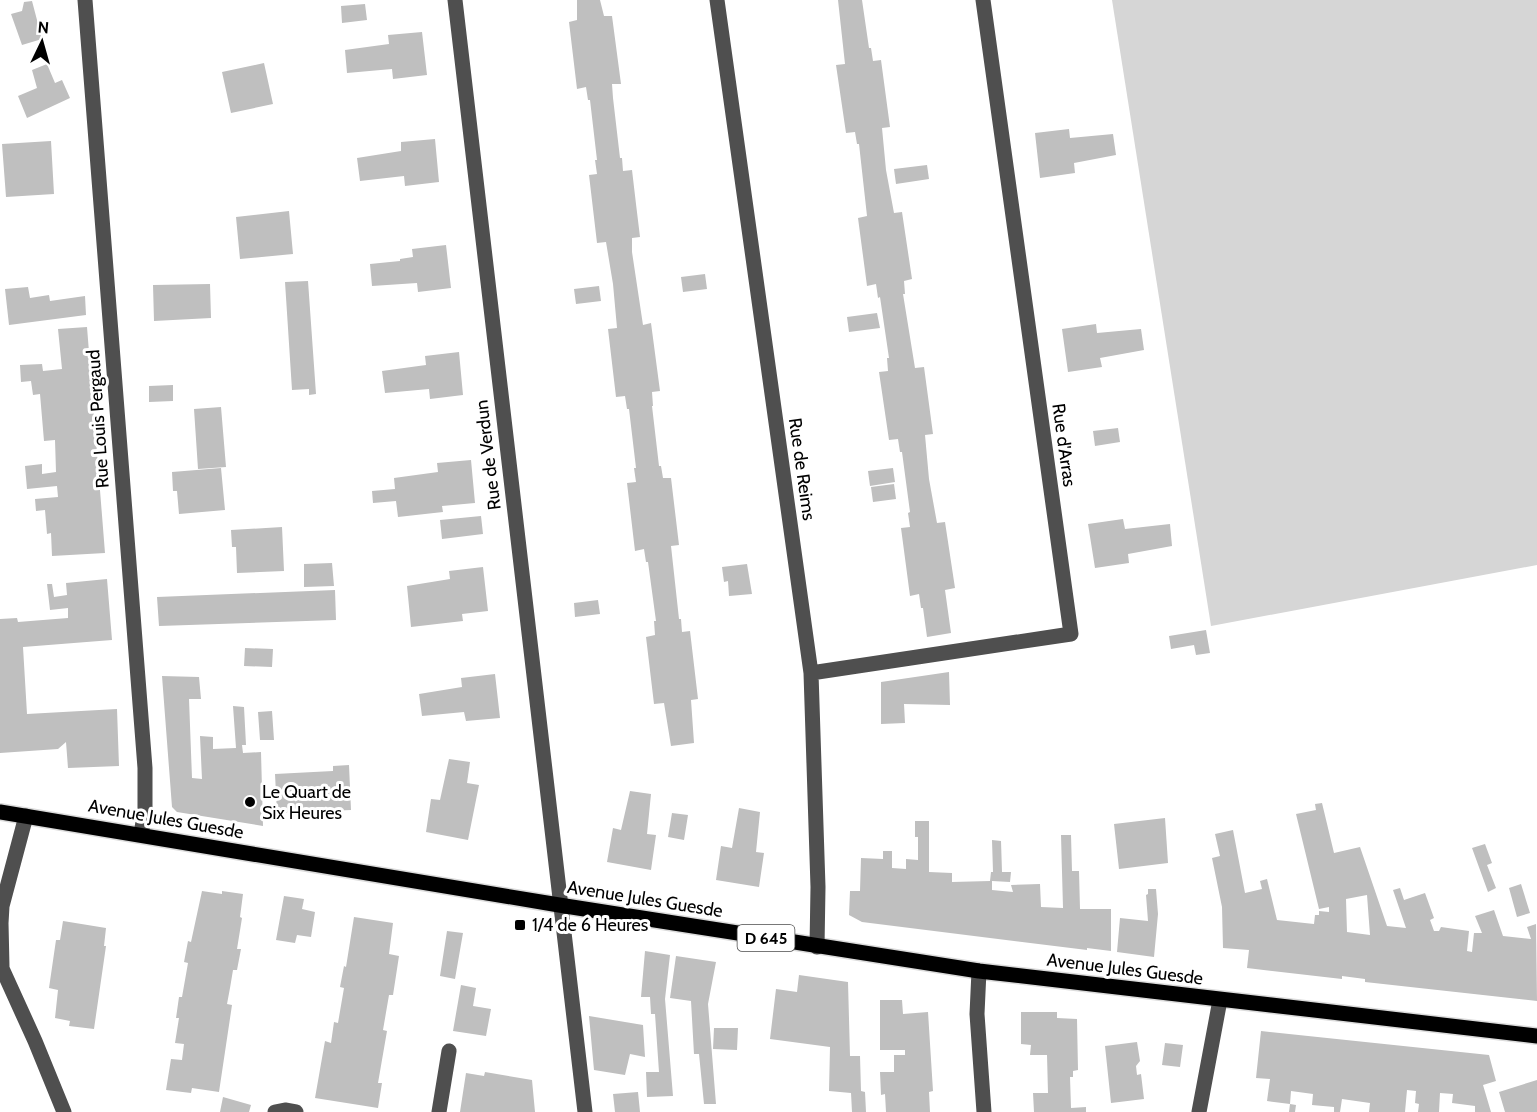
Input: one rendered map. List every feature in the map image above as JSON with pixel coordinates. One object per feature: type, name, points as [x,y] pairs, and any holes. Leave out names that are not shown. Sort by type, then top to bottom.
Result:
[{"type":"main road","name":"Avenue Jules Guesde","points":[[0,812],[817,947],[979,971],[1537,1036]]},
{"type":"street","name":"Rue Louis Pergaud","points":[[85,0],[145,768],[145,810],[141,834]]},
{"type":"street","name":"Rue de Verdun","points":[[455,0],[585,1112]]},
{"type":"street","name":"Rue de Reims","points":[[717,0],[811,674],[818,887],[817,947]]},
{"type":"street","name":"Rue d'Arras","points":[[811,674],[1071,634],[983,0]]},
{"type":"street","points":[[26,816],[2,906],[1,966],[64,1112]]},
{"type":"street","points":[[979,971],[977,1014],[984,1112]]},
{"type":"street","points":[[1199,1112],[1220,1000]]},
{"type":"street","points":[[439,1112],[449,1051]]},
{"type":"street","points":[[275,1112],[285,1110],[296,1112]]},
{"type":"shaded area","points":[[1112,0],[1537,0],[1537,565],[1211,626]]},
{"type":"building","points":[[577,0],[600,0],[604,16],[612,16],[621,84],[612,84],[620,158],[622,158],[623,171],[632,170],[640,237],[632,238],[632,252],[643,325],[651,323],[660,391],[652,392],[659,466],[661,466],[663,478],[671,478],[679,545],[671,546],[679,619],[681,619],[682,632],[690,631],[698,699],[691,700],[694,743],[671,746],[664,703],[654,704],[646,637],[655,635],[654,621],[656,621],[648,562],[646,562],[644,549],[635,551],[627,483],[636,482],[629,409],[627,409],[625,396],[616,397],[608,329],[617,328],[613,284],[606,242],[597,243],[589,175],[597,174],[590,100],[588,100],[586,87],[577,89],[569,22],[577,20]]},
{"type":"building","points":[[838,0],[862,0],[873,61],[881,60],[890,127],[882,128],[886,170],[894,213],[902,212],[912,279],[904,281],[905,294],[903,294],[915,368],[924,367],[933,434],[925,435],[929,479],[937,523],[945,522],[955,588],[945,590],[951,633],[927,637],[919,594],[910,596],[901,528],[910,527],[908,513],[910,512],[902,452],[900,452],[898,439],[889,440],[879,372],[888,371],[887,358],[889,358],[880,297],[878,298],[876,284],[867,286],[858,218],[867,216],[859,144],[857,144],[855,132],[846,133],[836,65],[845,64]]},
{"type":"building","points":[[32,1],[42,39],[22,45],[11,14],[22,11],[24,2]]},
{"type":"building","points":[[365,4],[367,20],[342,23],[341,6]]},
{"type":"building","points":[[422,32],[427,75],[393,79],[392,69],[347,73],[345,50],[389,44],[388,35]]},
{"type":"building","points":[[264,63],[273,104],[231,113],[222,72]]},
{"type":"building","points":[[47,64],[55,83],[62,80],[70,98],[27,118],[18,96],[37,88],[32,70]]},
{"type":"building","points":[[1069,129],[1070,138],[1113,134],[1116,155],[1074,163],[1075,173],[1040,178],[1035,133]]},
{"type":"building","points":[[435,139],[439,182],[405,186],[404,176],[360,181],[357,158],[401,151],[401,142]]},
{"type":"building","points":[[51,141],[54,194],[6,197],[2,144]]},
{"type":"building","points":[[927,165],[929,179],[896,184],[894,169]]},
{"type":"building","points":[[289,211],[293,254],[240,259],[236,217]]},
{"type":"building","points":[[446,245],[451,288],[418,292],[417,283],[372,286],[370,264],[400,261],[400,259],[413,257],[412,249]]},
{"type":"building","points":[[705,274],[707,289],[683,292],[681,277]]},
{"type":"building","points":[[308,281],[316,394],[309,395],[309,389],[292,390],[285,282]]},
{"type":"building","points":[[210,284],[211,318],[154,321],[153,285]]},
{"type":"building","points":[[599,286],[601,301],[576,304],[574,289]]},
{"type":"building","points":[[28,287],[30,298],[49,295],[50,301],[85,296],[86,315],[9,325],[5,289]]},
{"type":"building","points":[[877,313],[880,328],[849,332],[847,317]]},
{"type":"building","points":[[1096,324],[1097,333],[1141,329],[1144,350],[1100,358],[1102,367],[1068,372],[1062,329]]},
{"type":"building","points":[[87,327],[105,553],[52,556],[51,533],[47,534],[45,510],[36,511],[35,499],[58,497],[57,486],[27,489],[25,466],[42,464],[42,474],[56,472],[55,440],[44,441],[40,394],[33,395],[31,381],[21,382],[20,365],[42,364],[43,371],[62,369],[58,329]]},
{"type":"building","points":[[459,352],[463,395],[430,399],[429,389],[385,393],[382,371],[426,365],[425,356]]},
{"type":"building","points":[[173,385],[173,401],[149,402],[149,386]]},
{"type":"building","points":[[221,407],[226,467],[198,469],[194,409]]},
{"type":"building","points":[[1118,428],[1120,442],[1095,446],[1093,431]]},
{"type":"building","points":[[471,460],[475,503],[442,506],[443,512],[398,517],[396,501],[373,503],[372,491],[395,489],[394,478],[438,472],[437,463]]},
{"type":"building","points":[[221,468],[225,510],[179,514],[177,491],[173,491],[172,472]]},
{"type":"building","points":[[893,468],[895,482],[870,486],[868,471]]},
{"type":"building","points":[[894,484],[896,499],[873,502],[871,487]]},
{"type":"building","points":[[481,516],[483,534],[442,539],[440,520]]},
{"type":"building","points":[[1123,519],[1125,529],[1170,524],[1172,546],[1128,554],[1129,563],[1095,568],[1088,524]]},
{"type":"building","points":[[282,527],[284,571],[237,573],[236,547],[232,547],[231,530]]},
{"type":"building","points":[[332,563],[334,586],[304,587],[304,564]]},
{"type":"building","points":[[747,564],[752,594],[729,596],[728,581],[724,582],[722,567]]},
{"type":"building","points":[[483,567],[488,611],[462,614],[463,621],[411,627],[407,586],[450,579],[449,571]]},
{"type":"building","points":[[107,579],[112,640],[23,647],[27,714],[117,709],[119,766],[68,768],[66,742],[58,749],[0,753],[0,619],[17,618],[18,622],[68,618],[68,608],[50,610],[47,584],[52,584],[54,597],[67,595],[66,583]]},
{"type":"building","points":[[335,590],[336,620],[159,626],[157,597]]},
{"type":"building","points":[[598,600],[600,614],[575,617],[574,603]]},
{"type":"building","points":[[1206,630],[1210,653],[1196,655],[1194,645],[1171,649],[1169,636]]},
{"type":"building","points":[[245,648],[273,649],[272,667],[244,666]]},
{"type":"building","points":[[949,672],[950,705],[904,704],[905,723],[881,724],[881,682]]},
{"type":"building","points":[[495,674],[500,718],[466,721],[464,712],[422,716],[419,694],[462,687],[461,678]]},
{"type":"building","points":[[162,676],[199,677],[201,699],[189,699],[192,778],[202,779],[200,736],[213,737],[213,749],[236,748],[233,706],[244,707],[246,745],[242,745],[243,753],[261,752],[263,826],[177,812],[172,807]]},
{"type":"building","points":[[272,711],[274,740],[260,740],[258,712]]},
{"type":"building","points":[[449,759],[470,762],[467,783],[479,785],[468,840],[426,832],[431,799],[440,800]]},
{"type":"building","points":[[349,765],[351,810],[277,813],[275,774],[333,771],[333,766]]},
{"type":"building","points":[[630,791],[651,794],[647,834],[656,835],[651,870],[607,862],[613,828],[621,830]]},
{"type":"building","points":[[1322,803],[1334,853],[1360,847],[1387,926],[1406,928],[1393,890],[1400,888],[1404,900],[1425,893],[1434,918],[1430,920],[1434,931],[1439,931],[1441,927],[1469,931],[1467,951],[1472,952],[1474,933],[1482,933],[1475,916],[1494,910],[1503,936],[1531,939],[1527,927],[1536,924],[1537,1001],[1365,982],[1365,979],[1342,976],[1342,979],[1247,968],[1249,950],[1223,948],[1222,907],[1212,858],[1220,856],[1215,834],[1233,830],[1245,893],[1262,889],[1260,881],[1267,879],[1277,920],[1314,924],[1315,915],[1319,915],[1319,911],[1329,912],[1329,907],[1319,909],[1296,814],[1316,810],[1315,804]],"holes":[[[1367,895],[1370,935],[1347,932],[1346,899]]]},
{"type":"building","points":[[739,808],[760,812],[756,852],[764,853],[759,887],[716,880],[721,846],[732,848]]},
{"type":"building","points":[[672,813],[688,815],[684,840],[668,837]]},
{"type":"building","points":[[1165,818],[1168,863],[1119,869],[1114,824]]},
{"type":"building","points":[[915,821],[929,821],[929,872],[952,873],[952,882],[990,881],[991,872],[993,872],[992,840],[1001,841],[1002,872],[1011,872],[1010,882],[992,881],[992,890],[1013,892],[1011,885],[1040,884],[1041,907],[1063,908],[1061,835],[1071,835],[1072,871],[1079,871],[1080,909],[1111,909],[1111,951],[862,922],[849,915],[850,891],[860,891],[861,858],[883,859],[883,851],[892,851],[892,868],[906,869],[906,859],[918,860]]},
{"type":"building","points":[[1485,844],[1492,863],[1487,865],[1496,888],[1488,892],[1472,848]]},
{"type":"building","points":[[1521,884],[1530,913],[1517,917],[1509,888]]},
{"type":"building","points":[[1148,889],[1156,889],[1158,914],[1154,957],[1117,952],[1120,918],[1148,921],[1146,895]]},
{"type":"building","points":[[202,891],[243,894],[237,949],[241,949],[237,970],[233,970],[227,1004],[232,1005],[219,1092],[192,1088],[191,1093],[166,1090],[171,1059],[182,1060],[184,1044],[175,1043],[179,1018],[176,1018],[188,963],[184,962],[188,941],[191,942]]},
{"type":"building","points":[[284,896],[304,899],[302,909],[315,912],[311,937],[297,935],[295,943],[276,940]]},
{"type":"building","points":[[354,917],[393,923],[389,954],[399,956],[393,995],[389,995],[383,1030],[387,1031],[378,1083],[382,1083],[378,1108],[315,1098],[325,1041],[331,1043],[334,1022],[338,1023],[344,988],[340,987],[344,966],[346,967]]},
{"type":"building","points":[[63,921],[106,928],[104,946],[106,946],[94,1029],[69,1026],[70,1021],[55,1018],[58,990],[49,988],[56,940],[60,940]]},
{"type":"building","points":[[447,931],[463,933],[455,979],[440,976]]},
{"type":"building","points":[[645,951],[670,955],[665,999],[673,1096],[647,1097],[646,1072],[659,1072],[655,1014],[651,1014],[650,997],[641,997]]},
{"type":"building","points":[[676,956],[716,962],[708,1004],[716,1104],[704,1104],[699,1054],[694,1054],[691,1001],[670,998]]},
{"type":"building","points":[[799,975],[848,982],[850,1056],[860,1056],[861,1091],[865,1092],[866,1112],[852,1112],[851,1093],[829,1091],[830,1047],[770,1039],[776,989],[797,992]]},
{"type":"building","points":[[461,985],[476,988],[473,1006],[491,1009],[486,1036],[453,1031]]},
{"type":"building","points":[[880,1000],[902,1000],[903,1014],[928,1012],[933,1091],[929,1092],[930,1112],[886,1112],[885,1094],[881,1095],[880,1072],[894,1072],[894,1055],[905,1055],[905,1050],[880,1050]]},
{"type":"building","points":[[1021,1012],[1057,1012],[1057,1018],[1077,1019],[1078,1070],[1073,1071],[1073,1077],[1070,1077],[1071,1108],[1086,1107],[1086,1112],[1034,1112],[1033,1093],[1048,1093],[1047,1055],[1030,1055],[1031,1045],[1021,1044]]},
{"type":"building","points":[[589,1016],[643,1025],[645,1057],[630,1054],[625,1075],[594,1070]]},
{"type":"building","points":[[714,1028],[738,1028],[737,1050],[713,1049]]},
{"type":"building","points":[[1261,1031],[1489,1055],[1496,1081],[1483,1085],[1491,1112],[1475,1112],[1475,1106],[1452,1103],[1453,1094],[1440,1093],[1439,1112],[1418,1112],[1419,1104],[1415,1103],[1416,1091],[1407,1090],[1405,1112],[1369,1112],[1370,1103],[1342,1099],[1340,1112],[1334,1112],[1334,1107],[1312,1105],[1313,1094],[1291,1091],[1290,1104],[1267,1101],[1270,1079],[1256,1078]]},
{"type":"building","points":[[1137,1042],[1140,1061],[1136,1066],[1137,1075],[1141,1074],[1144,1099],[1111,1103],[1105,1046]]},
{"type":"building","points":[[1165,1043],[1183,1045],[1180,1067],[1162,1065]]},
{"type":"building","points":[[485,1072],[532,1080],[535,1112],[460,1112],[466,1073],[484,1076]]},
{"type":"building","points":[[1537,1080],[1537,1112],[1505,1112],[1499,1092]]},
{"type":"building","points":[[638,1092],[640,1112],[615,1112],[613,1094]]},
{"type":"building","points":[[223,1097],[251,1105],[249,1112],[220,1112]]},
{"type":"building","points":[[1290,1104],[1296,1105],[1295,1112],[1289,1112]]},
{"type":"place","name":"Le Quart de Six Heures","points":[[250,802]]},
{"type":"place","name":"1/4 de 6 Heures","points":[[520,925]]}]
